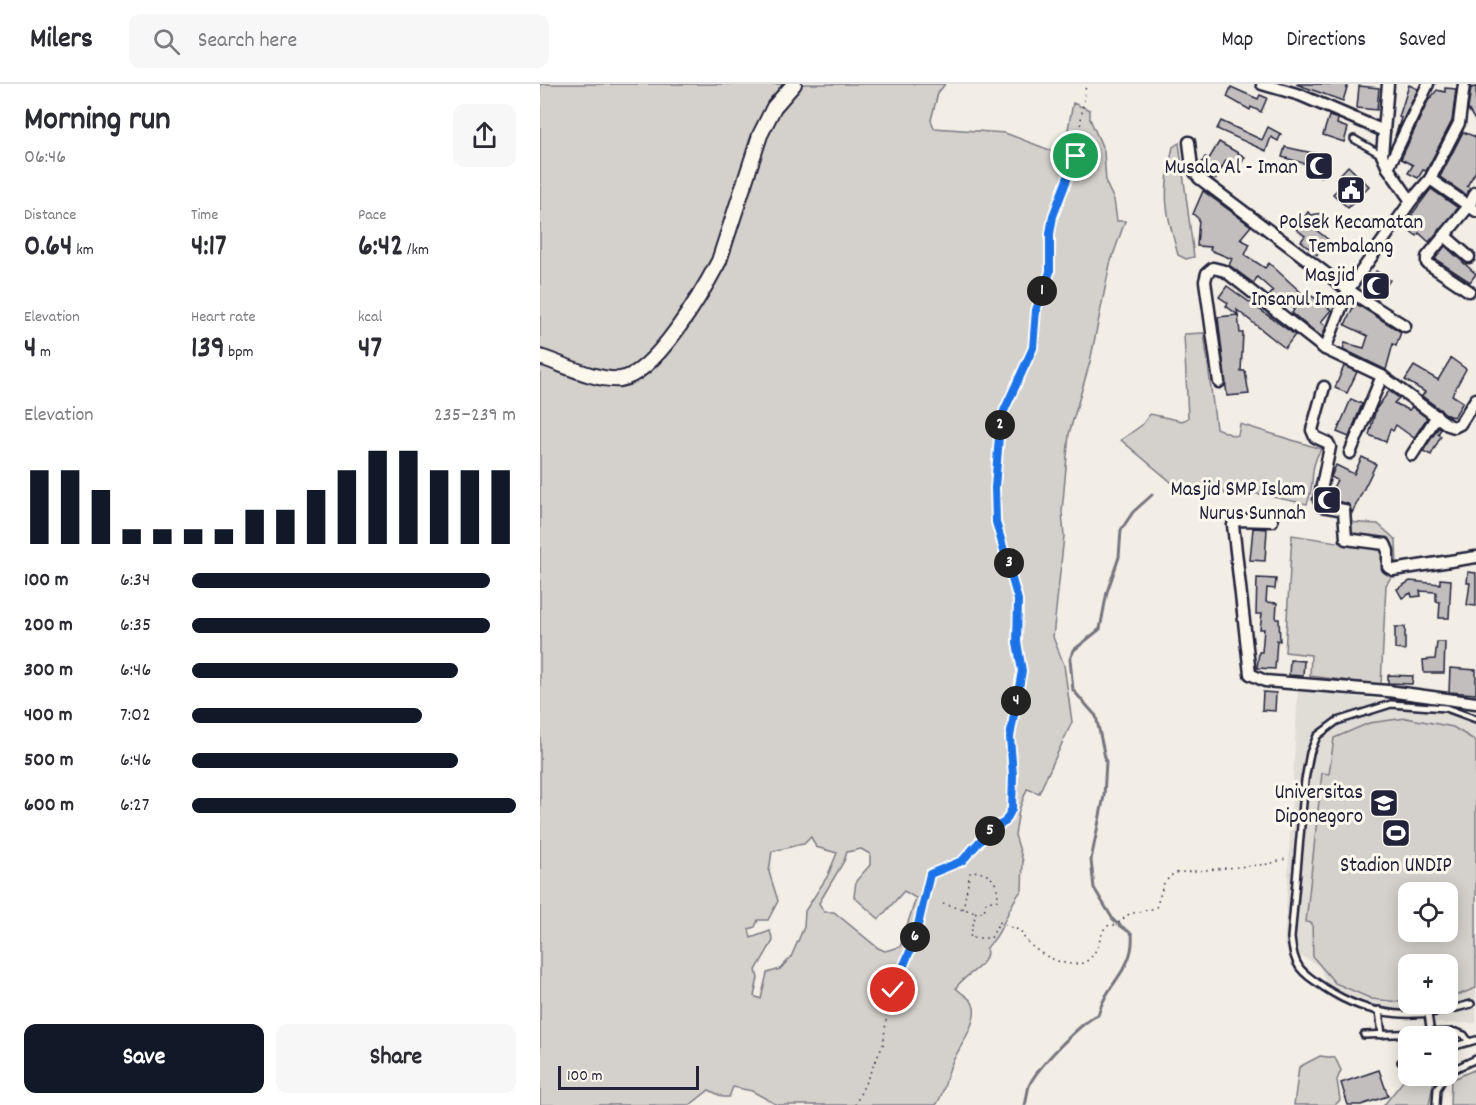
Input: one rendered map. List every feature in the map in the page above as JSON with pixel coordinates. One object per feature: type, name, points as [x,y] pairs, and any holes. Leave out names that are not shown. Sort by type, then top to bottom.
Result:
[{"type":"main road","points":[[540,357],[605,378],[631,376],[648,363],[703,288],[718,261],[760,135],[774,107],[794,84]]},
{"type":"street","points":[[1262,84],[1300,95],[1384,131]]},
{"type":"street","points":[[1388,84],[1382,155],[1388,168],[1411,201]]},
{"type":"street","points":[[1388,168],[1428,84]]},
{"type":"street","points":[[1325,349],[1348,290],[1411,201],[1430,179],[1459,123],[1464,84]]},
{"type":"street","points":[[1189,142],[1192,168],[1199,178],[1348,290],[1405,326]]},
{"type":"street","points":[[1430,179],[1473,208]]},
{"type":"street","points":[[1469,291],[1427,263],[1427,257],[1473,208],[1476,192]]},
{"type":"street","points":[[1445,236],[1469,256]]},
{"type":"street","points":[[1219,382],[1205,282],[1207,273],[1213,268],[1225,271],[1325,349],[1382,376],[1454,427],[1460,424],[1476,399]]},
{"type":"street","points":[[1350,453],[1382,376]]},
{"type":"street","points":[[1324,387],[1312,430],[1315,437],[1328,443],[1330,447],[1318,500],[1323,506],[1344,510],[1346,539],[1385,544],[1388,551],[1388,567],[1393,570],[1476,557]]},
{"type":"street","points":[[1413,455],[1437,416]]},
{"type":"street","points":[[1272,521],[1236,520],[1233,525],[1250,674],[1265,681],[1388,691],[1476,703]]},
{"type":"lane","points":[[1354,138],[1382,155]]},
{"type":"lane","points":[[1398,1012],[1349,1004],[1301,973],[1293,957],[1293,914],[1310,753],[1317,736],[1337,721],[1391,704],[1446,708],[1476,719]]},
{"type":"lane","points":[[1458,1007],[1471,1004]]},
{"type":"lane","points":[[1379,1010],[1382,1035]]},
{"type":"lane","points":[[1428,1014],[1430,1026]]},
{"type":"lane","points":[[1458,1033],[1464,1035],[1469,1042]]},
{"type":"lane","points":[[1364,1035],[1398,1035]]},
{"type":"lane","points":[[1458,1045],[1476,1040]]},
{"type":"lane","points":[[1458,1068],[1476,1059]]},
{"type":"lane","points":[[1436,1105],[1439,1086]]},
{"type":"path","points":[[855,1105],[883,1045],[888,1005],[914,942],[930,874],[962,861],[990,830],[1005,822],[1012,809],[1013,775],[1010,737],[1022,671],[1017,642],[1018,600],[996,522],[995,488],[999,436],[1004,411],[1033,348],[1036,310],[1050,272],[1050,234],[1053,216],[1076,156],[1086,84]]},
{"type":"path","points":[[976,912],[970,938],[983,940],[992,938],[999,922],[1010,925],[1058,963],[1076,964],[1087,961],[1099,944],[1104,929],[1117,924],[1129,914],[1156,908],[1164,883],[1174,873],[1269,864],[1285,859]]},
{"type":"path","points":[[943,904],[963,909],[976,912],[984,912],[986,902],[998,900],[995,881],[985,873],[974,871],[970,873],[963,909]]},
{"type":"shaded area","points":[[540,84],[945,84],[938,93],[931,120],[934,128],[1005,133],[1060,154],[1065,145],[1073,103],[1090,110],[1090,119],[1104,151],[1106,183],[1114,200],[1117,221],[1125,221],[1110,264],[1090,362],[1069,434],[1062,512],[1064,536],[1053,637],[1064,665],[1072,722],[1039,793],[1027,789],[1019,810],[1015,835],[1023,861],[1022,890],[1012,904],[997,935],[986,948],[985,960],[956,988],[972,1002],[973,1022],[951,1065],[939,1100],[936,1105],[777,1105],[752,1091],[733,1087],[729,1097],[723,1097],[709,1090],[690,1105],[540,1105]],"holes":[[[811,837],[816,847],[837,853],[827,877],[805,911],[804,927],[791,957],[780,969],[767,973],[761,999],[754,996],[758,978],[756,970],[773,941],[770,931],[751,938],[749,929],[755,927],[758,920],[768,920],[778,901],[769,872],[772,851],[804,844]],[[861,849],[870,854],[870,865],[856,881],[854,897],[879,919],[904,891],[916,898],[900,947],[885,951],[878,948],[834,912],[824,912],[819,903],[847,852]]]},
{"type":"shaded area","points":[[1179,143],[1194,257],[1186,259],[1178,255],[1166,201],[1167,178],[1173,147]]},
{"type":"shaded area","points":[[1204,333],[1216,428],[1234,436],[1238,435],[1240,424],[1321,449],[1313,470],[1307,504],[1253,493],[1245,497],[1225,494],[1220,488],[1201,485],[1186,489],[1176,486],[1121,440],[1142,425],[1150,414],[1182,421],[1188,418],[1184,334]]},
{"type":"shaded area","points":[[1346,522],[1378,524],[1396,540],[1397,568],[1386,585],[1381,685],[1310,676],[1311,655],[1285,652],[1292,535],[1343,543]]},
{"type":"shaded area","name":"Stadion UNDIP","points":[[1298,689],[1476,714],[1476,1023],[1438,1023],[1335,1002],[1319,966],[1284,946]]},
{"type":"shaded area","name":"Stadion UNDIP","points":[[1406,718],[1453,727],[1476,741],[1476,988],[1458,995],[1458,954],[1398,954],[1398,1002],[1372,999],[1335,983],[1313,957],[1312,923],[1306,922],[1322,773],[1329,774],[1334,738],[1369,723]]},
{"type":"shaded area","points":[[1320,1056],[1335,1058],[1341,1070],[1337,1080],[1340,1100],[1335,1105],[1294,1105],[1299,1067]]},
{"type":"shaded area","points":[[1476,1069],[1476,1105],[1450,1105],[1451,1086],[1458,1086],[1458,1077]]},
{"type":"shaded area","points":[[1399,1086],[1433,1086],[1429,1105],[1384,1105]]},
{"type":"building","points":[[1296,84],[1348,84],[1343,101]]},
{"type":"building","points":[[1409,85],[1418,89],[1395,136],[1401,118],[1399,117]]},
{"type":"building","points":[[1359,86],[1379,88],[1377,110],[1357,108]]},
{"type":"building","points":[[1231,87],[1258,99],[1260,95],[1267,98],[1261,112],[1251,107],[1250,110],[1227,97]]},
{"type":"building","points":[[1476,87],[1476,122],[1468,109],[1471,88]]},
{"type":"building","points":[[1445,88],[1456,89],[1452,121],[1426,171],[1423,170],[1418,178],[1408,173],[1413,165],[1401,159],[1428,101],[1437,90],[1445,92]]},
{"type":"building","points":[[1329,116],[1338,119],[1337,124],[1348,128],[1344,142],[1323,135]]},
{"type":"building","points":[[1221,121],[1262,140],[1268,127],[1281,134],[1278,141],[1271,137],[1266,151],[1217,129]]},
{"type":"building","points":[[1463,132],[1476,137],[1476,171],[1467,186],[1470,188],[1466,195],[1440,177]]},
{"type":"building","points":[[1219,142],[1245,157],[1239,167],[1226,160],[1216,179],[1200,166],[1205,157],[1209,159]]},
{"type":"building","points":[[1285,147],[1317,154],[1330,163],[1321,177],[1307,168],[1310,165],[1282,157]]},
{"type":"building","name":"Polsek Kecamatan Tembalang","points":[[1348,166],[1369,186],[1348,208],[1333,194],[1343,184],[1337,178]]},
{"type":"building","points":[[1431,189],[1458,208],[1429,242],[1419,233],[1417,236],[1403,226]]},
{"type":"building","points":[[1203,191],[1251,226],[1240,239],[1250,244],[1245,255],[1265,268],[1269,263],[1305,296],[1307,294],[1315,298],[1331,310],[1321,322],[1326,326],[1322,337],[1292,313],[1294,310],[1281,299],[1278,303],[1269,296],[1273,291],[1257,277],[1254,283],[1252,282],[1229,265],[1232,259],[1210,250],[1211,247],[1197,246],[1199,219],[1193,214]]},
{"type":"building","points":[[1308,212],[1311,215],[1323,213],[1325,228],[1315,229],[1330,241],[1317,255],[1301,241],[1305,236],[1296,229]]},
{"type":"building","points":[[1445,246],[1476,274],[1470,282],[1435,259]]},
{"type":"building","name":"Masjid Insanul Iman","points":[[1376,271],[1390,280],[1377,300],[1364,291]]},
{"type":"building","points":[[1227,286],[1295,335],[1285,348],[1237,310],[1238,315],[1226,306],[1228,303],[1219,297]]},
{"type":"building","points":[[1355,303],[1401,332],[1396,346],[1393,344],[1386,370],[1343,349],[1345,343],[1364,348],[1368,336],[1345,325]]},
{"type":"building","points":[[1238,315],[1240,333],[1243,333],[1241,371],[1245,371],[1249,394],[1227,396],[1218,317]]},
{"type":"building","points":[[1451,358],[1466,369],[1452,395],[1463,402],[1454,417],[1449,416],[1422,396],[1425,392],[1405,380],[1414,366],[1438,380]]},
{"type":"building","points":[[1344,366],[1357,372],[1347,393],[1335,388]]},
{"type":"building","points":[[1389,391],[1399,398],[1394,403],[1409,410],[1412,407],[1427,418],[1414,438],[1396,425],[1393,431],[1390,429],[1386,442],[1369,435],[1376,409]]},
{"type":"building","points":[[1351,399],[1362,404],[1349,437],[1337,432]]},
{"type":"building","points":[[1439,427],[1441,429],[1438,434],[1441,436],[1431,455],[1423,451]]},
{"type":"building","points":[[1362,457],[1376,464],[1352,513],[1348,504],[1327,499],[1337,480],[1331,477],[1336,465],[1354,474]]},
{"type":"building","points":[[1253,528],[1267,529],[1265,561],[1250,560]]},
{"type":"building","points":[[1468,572],[1476,573],[1476,606],[1467,605],[1470,583],[1467,583]]},
{"type":"building","points":[[1257,578],[1276,579],[1275,589],[1267,588],[1266,602],[1277,603],[1276,619],[1279,619],[1280,641],[1277,640],[1275,669],[1257,668],[1259,652],[1262,652],[1264,629],[1260,629],[1262,614],[1256,614]]},
{"type":"building","points":[[1440,579],[1451,580],[1449,618],[1439,618],[1440,602],[1436,601],[1436,592],[1420,591],[1421,596],[1412,597],[1411,593],[1402,598],[1397,589],[1410,581],[1440,584]]},
{"type":"building","points":[[1395,627],[1405,627],[1405,650],[1395,649]]},
{"type":"building","points":[[1437,642],[1445,642],[1444,673],[1424,673],[1423,660],[1435,659]]},
{"type":"building","points":[[1290,660],[1304,661],[1303,676],[1289,675]]},
{"type":"building","points":[[1450,668],[1476,670],[1476,694],[1449,692]]},
{"type":"building","points":[[1388,675],[1413,676],[1412,684],[1388,683]]},
{"type":"building","points":[[1263,692],[1276,693],[1275,711],[1262,710]]},
{"type":"building","points":[[1379,1070],[1388,1096],[1361,1105],[1348,1105],[1341,1083]]},
{"type":"waterway","points":[[1025,1105],[1029,1086],[1040,1069],[1081,1026],[1098,1015],[1102,1003],[1125,966],[1132,946],[1132,934],[1114,921],[1094,888],[1091,860],[1104,796],[1106,762],[1096,716],[1073,690],[1070,659],[1074,650],[1100,629],[1107,592],[1119,557],[1121,530],[1133,512],[1152,495]]},
{"type":"place","name":"Musala Al - Iman","points":[[1319,166]]},
{"type":"place","name":"Polsek Kecamatan Tembalang","points":[[1351,190]]},
{"type":"place","name":"Masjid Insanul Iman","points":[[1376,286]]},
{"type":"place","name":"Masjid SMP Islam Nurus Sunnah","points":[[1327,500]]},
{"type":"place","name":"Universitas Diponegoro","points":[[1384,803]]},
{"type":"place","name":"Stadion UNDIP","points":[[1396,833]]},
{"type":"route","points":[[893,990],[914,942],[930,874],[957,865],[990,830],[1005,822],[1011,814],[1013,775],[1010,737],[1015,705],[1023,679],[1016,634],[1019,611],[1015,582],[999,541],[996,522],[995,488],[999,436],[1004,411],[1033,348],[1036,310],[1050,272],[1050,234],[1053,216],[1076,156]]}]
